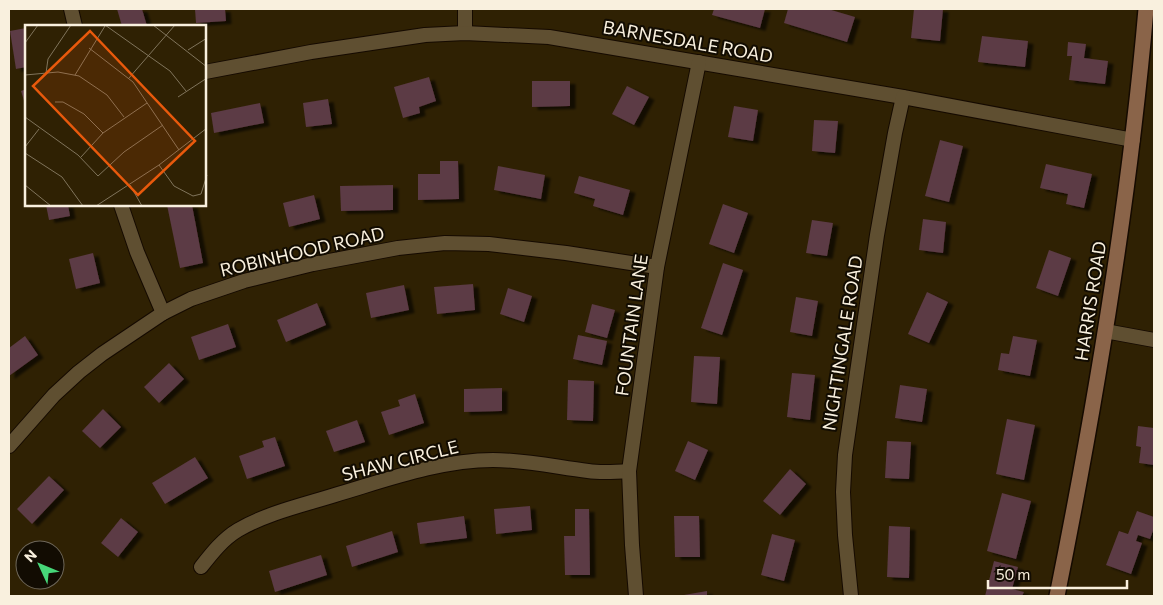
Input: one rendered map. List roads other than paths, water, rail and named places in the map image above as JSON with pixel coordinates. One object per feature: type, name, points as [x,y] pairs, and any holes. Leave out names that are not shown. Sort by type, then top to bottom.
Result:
[{"type":"street","points":[[72,9],[75,25]]},
{"type":"street","points":[[465,9],[465,33]]},
{"type":"street","name":"HARRIS ROAD","points":[[1057,596],[1105,331],[1133,140],[1146,9]]},
{"type":"street","name":"BARNESDALE ROAD","points":[[206,72],[369,43],[426,35],[465,33],[549,37],[903,97],[1133,140]]},
{"type":"street","name":"FOUNTAIN LANE","points":[[636,596],[629,472],[657,267],[699,62]]},
{"type":"street","name":"NIGHTINGALE ROAD","points":[[851,596],[843,492],[845,455],[879,226],[903,97]]},
{"type":"street","points":[[121,206],[137,252],[163,313]]},
{"type":"street","name":"ROBINHOOD ROAD","points":[[9,446],[54,395],[102,354],[163,313],[219,288],[296,268],[398,248],[445,244],[489,244],[566,253],[657,267]]},
{"type":"street","points":[[1105,331],[1154,340]]},
{"type":"street","name":"SHAW CIRCLE","points":[[201,567],[221,544],[236,531],[250,523],[301,505],[424,470],[464,462],[492,460],[522,461],[590,471],[629,472]]}]
